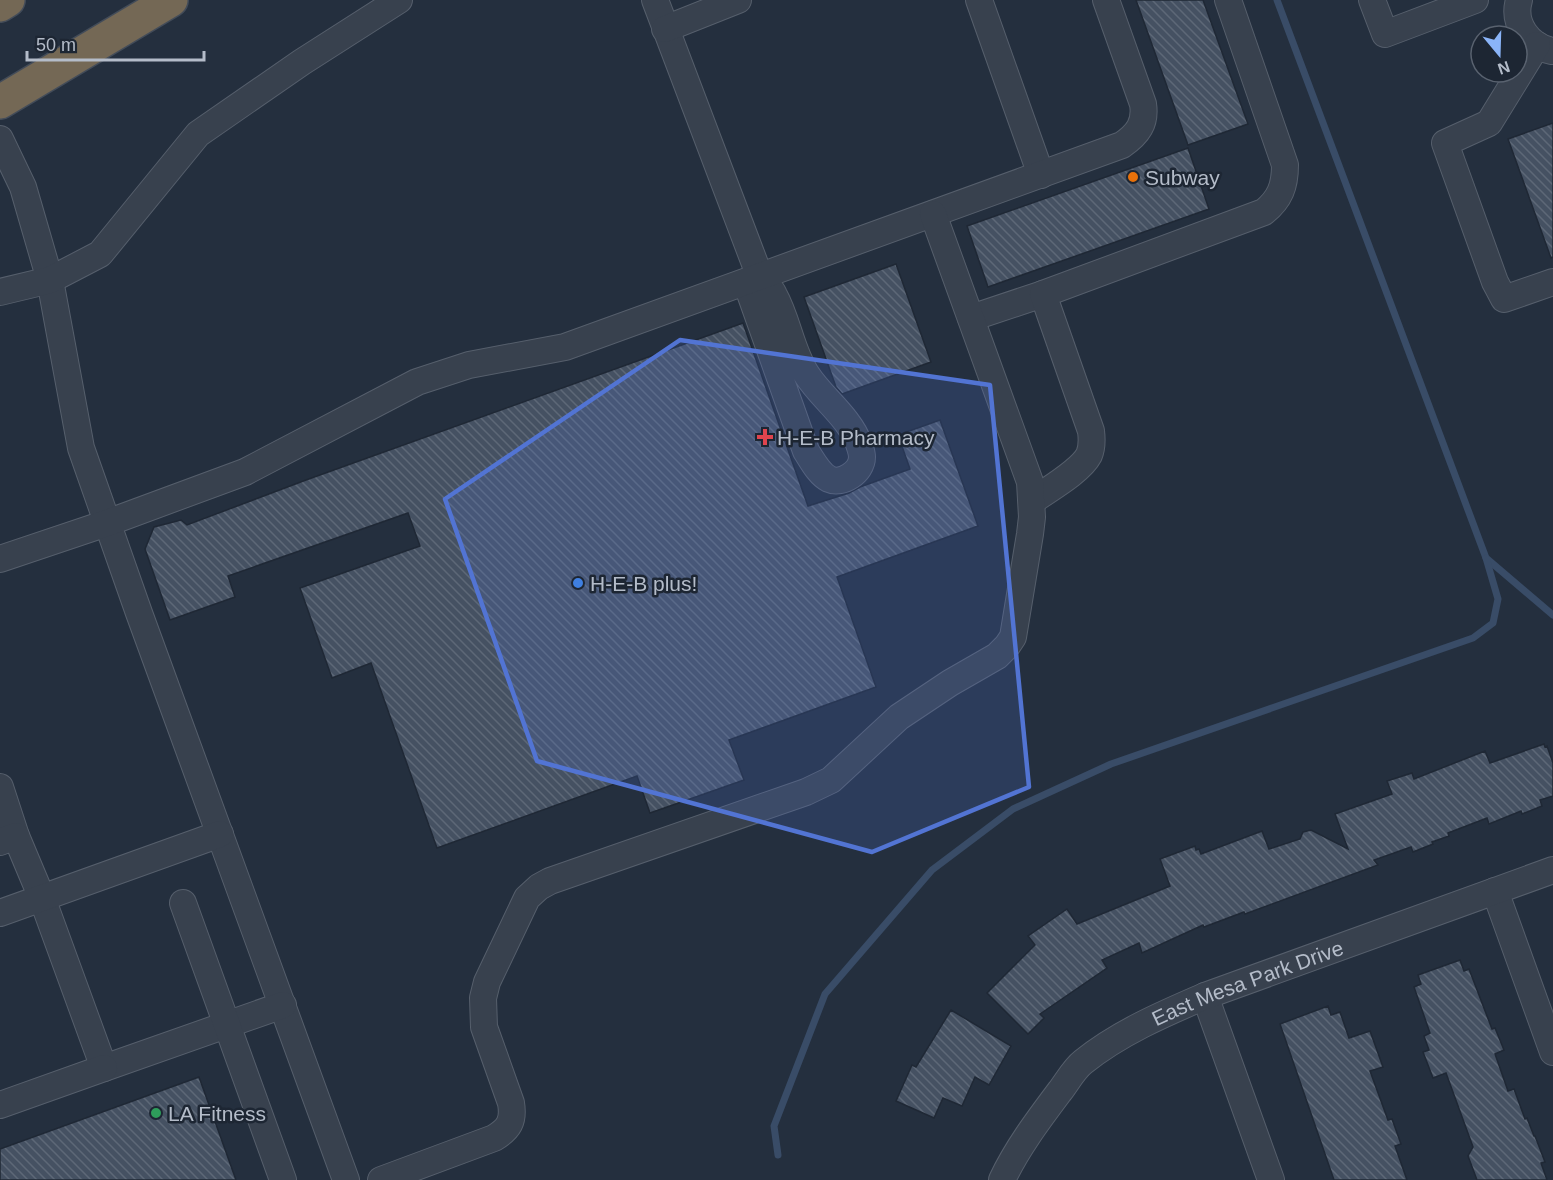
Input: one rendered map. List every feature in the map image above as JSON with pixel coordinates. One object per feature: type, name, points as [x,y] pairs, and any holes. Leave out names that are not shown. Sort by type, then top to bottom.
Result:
[{"type":"highway","points":[[0,5],[8,0]]},
{"type":"highway","points":[[116,34],[127,3],[132,0]]},
{"type":"highway","points":[[0,102],[171,0]]},
{"type":"street","points":[[0,292],[50,280],[100,254],[198,134],[302,62],[399,0]]},
{"type":"street","points":[[655,0],[753,280],[806,451],[820,471],[829,479],[840,481],[851,476],[860,465],[862,457],[854,432],[806,374],[793,346],[774,293],[753,280]]},
{"type":"street","points":[[665,28],[738,0]]},
{"type":"street","points":[[979,0],[1041,175]]},
{"type":"street","points":[[0,559],[245,472],[417,382],[463,367],[566,347],[1122,144],[1138,132],[1144,114],[1143,104],[1106,0]]},
{"type":"street","points":[[971,318],[1246,220],[1264,212],[1275,203],[1282,190],[1285,165],[1228,0]]},
{"type":"street","points":[[1372,0],[1385,34],[1475,0]]},
{"type":"street","points":[[1514,1],[1523,31],[1531,41],[1545,48],[1489,123],[1445,143],[1495,282],[1504,299],[1553,282]]},
{"type":"street","points":[[0,139],[23,187],[50,280],[81,448],[106,523],[346,1180]]},
{"type":"street","points":[[381,1180],[494,1138],[511,1124],[513,1114],[511,1103],[484,1027],[483,998],[487,982],[527,898],[539,887],[550,881],[806,792],[831,780],[899,717],[950,683],[998,656],[1013,637],[1030,534],[1032,501],[1029,482],[933,214]]},
{"type":"street","points":[[1032,501],[1080,466],[1089,455],[1092,443],[1091,431],[1043,294]]},
{"type":"street","points":[[0,787],[8,839],[42,898],[104,1068]]},
{"type":"street","points":[[0,913],[220,834]]},
{"type":"street","name":"East Mesa Park Drive","points":[[1002,1180],[1009,1165],[1036,1124],[1081,1063],[1116,1039],[1156,1017],[1205,996],[1553,870]]},
{"type":"street","points":[[1495,891],[1553,1052]]},
{"type":"street","points":[[183,903],[282,1180]]},
{"type":"street","points":[[1205,996],[1271,1180]]},
{"type":"street","points":[[0,1105],[283,1005]]},
{"type":"highlighted area","points":[[680,340],[990,385],[1029,787],[872,852],[537,761],[445,499]]},
{"type":"building","points":[[1136,0],[1203,0],[1248,124],[1188,145]]},
{"type":"building","points":[[1553,123],[1553,257],[1551,258],[1508,139]]},
{"type":"building","points":[[1188,148],[1209,209],[988,287],[967,226]]},
{"type":"building","points":[[896,264],[931,362],[842,394],[836,387],[804,297]]},
{"type":"building","name":"H-E-B plus!","points":[[743,323],[808,506],[910,469],[898,435],[940,420],[978,526],[837,577],[876,687],[729,740],[744,780],[650,813],[637,776],[437,848],[371,663],[332,678],[300,588],[420,546],[408,513],[228,576],[235,597],[170,620],[145,549],[154,527],[181,520],[187,525]]},
{"type":"building","points":[[1544,744],[1545,747],[1547,746],[1553,763],[1553,796],[1540,800],[1542,806],[1522,814],[1521,811],[1489,824],[1487,818],[1448,833],[1449,836],[1413,852],[1411,847],[1374,860],[1378,865],[1245,914],[1244,912],[1204,927],[1203,925],[1142,953],[1139,943],[1102,960],[1107,968],[1040,1014],[1044,1018],[1028,1034],[987,993],[1035,945],[1028,936],[1067,909],[1077,924],[1170,886],[1160,859],[1195,846],[1201,854],[1262,831],[1269,849],[1300,839],[1303,832],[1311,830],[1348,849],[1335,814],[1392,794],[1387,781],[1412,773],[1414,779],[1485,751],[1490,763]]},
{"type":"building","points":[[1460,960],[1464,971],[1469,969],[1492,1029],[1495,1028],[1504,1050],[1495,1054],[1508,1091],[1514,1089],[1525,1119],[1527,1118],[1535,1136],[1545,1162],[1541,1163],[1547,1180],[1477,1180],[1468,1156],[1473,1147],[1446,1073],[1433,1078],[1423,1052],[1429,1050],[1424,1036],[1430,1033],[1414,987],[1421,984],[1418,975]]},
{"type":"building","points":[[1328,1006],[1331,1015],[1340,1012],[1349,1038],[1370,1031],[1383,1067],[1370,1071],[1388,1120],[1392,1119],[1401,1144],[1395,1146],[1407,1180],[1334,1180],[1280,1024]]},
{"type":"building","points":[[951,1010],[1011,1046],[989,1085],[975,1077],[962,1106],[943,1098],[934,1118],[896,1101],[912,1065],[916,1067]]},
{"type":"building","name":"LA Fitness","points":[[199,1077],[236,1180],[0,1180],[0,1149]]},
{"type":"waterway","points":[[1277,0],[1486,558],[1553,615]]},
{"type":"waterway","points":[[778,1155],[774,1126],[825,994],[932,870],[1013,809],[1111,764],[1473,638],[1493,623],[1498,599],[1486,558]]},
{"type":"place","name":"Subway","points":[[1133,177]]},
{"type":"place","name":"H-E-B Pharmacy","points":[[765,437]]},
{"type":"place","name":"H-E-B plus!","points":[[578,583]]},
{"type":"place","name":"LA Fitness","points":[[156,1113]]}]
